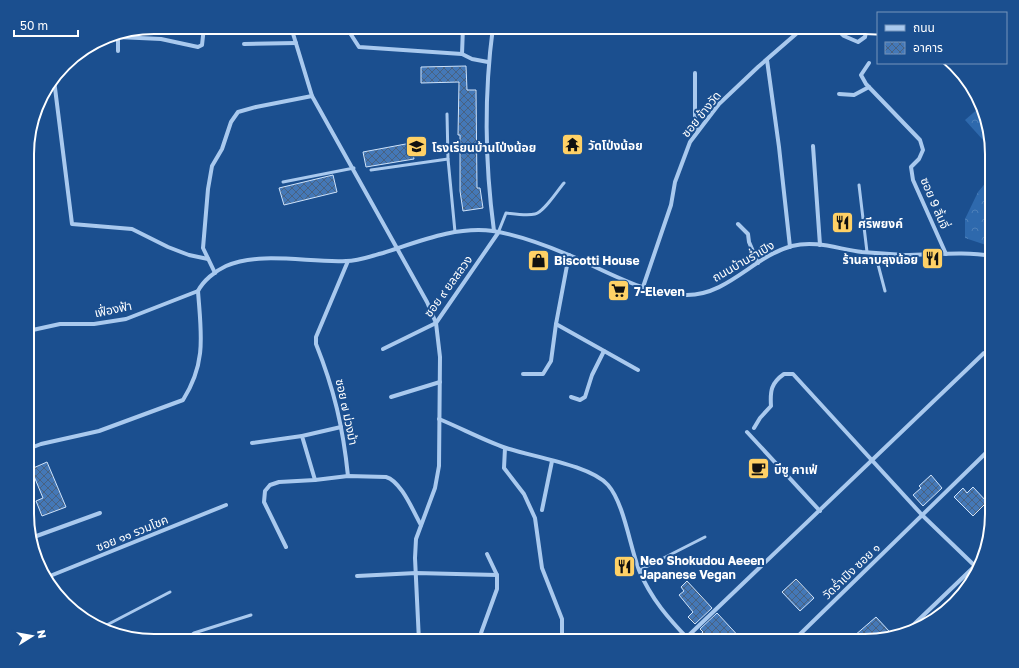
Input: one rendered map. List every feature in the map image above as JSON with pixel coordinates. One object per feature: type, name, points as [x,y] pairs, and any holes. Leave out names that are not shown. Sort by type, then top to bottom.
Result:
[{"type":"street","points":[[128,37],[160,39],[198,48],[202,45],[203,34]]},
{"type":"street","points":[[293,34],[312,96],[354,168],[427,302],[436,323],[440,357],[439,466],[435,488],[416,539],[416,573],[420,634]]},
{"type":"street","points":[[351,34],[359,47],[462,54],[472,60],[488,62]]},
{"type":"street","points":[[462,54],[463,34]]},
{"type":"street","points":[[492,34],[488,62],[488,192],[496,232]]},
{"type":"street","name":"ซอย ข้างวัด","points":[[643,287],[690,142],[719,104],[796,34]]},
{"type":"street","points":[[842,34],[858,42],[865,37],[866,34]]},
{"type":"street","points":[[118,40],[118,51]]},
{"type":"street","points":[[244,44],[296,43]]},
{"type":"street","points":[[766,60],[779,147],[790,247]]},
{"type":"street","name":"ซอย 9 ลิ้นจี่","points":[[869,63],[861,75],[869,87],[920,140],[923,150],[919,159],[911,167],[913,180],[946,254]]},
{"type":"street","points":[[695,73],[695,117],[697,132]]},
{"type":"street","points":[[839,94],[854,95],[869,87]]},
{"type":"street","points":[[52,91],[72,224],[132,229],[168,247],[208,259]]},
{"type":"street","points":[[215,273],[203,248],[208,189],[212,166],[222,148],[230,122],[238,112],[256,106],[312,96]]},
{"type":"street","points":[[813,146],[820,245]]},
{"type":"street","points":[[738,224],[748,234],[749,242],[758,263]]},
{"type":"street","name":"ถนนบ้านร่ำเปิง","points":[[198,291],[201,284],[226,266],[254,260],[291,258],[348,261],[365,258],[455,232],[496,232],[514,236],[569,255],[613,276],[643,287],[685,295],[700,294],[724,286],[758,263],[790,247],[806,244],[866,252],[904,255],[946,254],[985,256]]},
{"type":"street","name":"ซอย ๙ ยลสลวง","points":[[383,349],[436,323],[496,232]]},
{"type":"street","points":[[523,374],[544,374],[549,368],[569,255]]},
{"type":"street","name":"ซอย ๗ ม่วงม้า","points":[[348,261],[316,337],[316,344],[330,379],[342,426],[348,476]]},
{"type":"street","points":[[34,447],[99,431],[183,400],[194,378],[201,358],[202,346],[198,291]]},
{"type":"street","name":"เฟื่องฟ้า","points":[[34,330],[60,324],[94,324],[126,319],[198,291]]},
{"type":"street","points":[[556,324],[638,370]]},
{"type":"street","points":[[570,398],[580,400],[585,396],[592,375],[604,351]]},
{"type":"street","points":[[694,634],[820,510],[984,353]]},
{"type":"street","points":[[754,428],[760,418],[771,406],[770,394],[772,386],[784,374],[793,374],[922,516],[974,564]]},
{"type":"street","points":[[391,397],[440,382]]},
{"type":"street","points":[[440,419],[505,448],[590,473],[607,484],[615,495],[640,570],[653,599],[664,614],[684,634]]},
{"type":"street","points":[[252,443],[302,436],[342,426]]},
{"type":"street","points":[[747,432],[820,510]]},
{"type":"street","points":[[302,436],[315,480]]},
{"type":"street","points":[[505,448],[504,468],[524,494],[535,518],[542,568],[562,618],[562,634]]},
{"type":"street","name":"วัดร่ำเปิง ซอย ๑","points":[[800,634],[985,454]]},
{"type":"street","points":[[542,510],[552,461]]},
{"type":"street","points":[[286,547],[264,502],[265,491],[270,485],[279,482],[348,476],[391,478],[398,485],[421,525]]},
{"type":"street","name":"ซอย ๑๑ รวมโชค","points":[[51,576],[226,506]]},
{"type":"street","points":[[36,536],[100,513]]},
{"type":"street","points":[[481,633],[497,589],[497,575],[487,554]]},
{"type":"street","points":[[915,623],[972,569]]},
{"type":"street","points":[[357,576],[416,573],[497,575]]},
{"type":"lane","points":[[447,114],[448,159],[455,232]]},
{"type":"lane","points":[[371,170],[448,159]]},
{"type":"lane","points":[[284,182],[354,168]]},
{"type":"lane","points":[[496,232],[506,213],[534,214],[544,210],[550,198],[564,183]]},
{"type":"lane","points":[[859,185],[866,252]]},
{"type":"lane","points":[[875,253],[885,291]]},
{"type":"lane","points":[[640,570],[705,537]]},
{"type":"lane","points":[[108,625],[170,592]]},
{"type":"lane","points":[[193,634],[251,615]]},
{"type":"green space","points":[[977,110],[984,142],[965,120]]},
{"type":"green space","points":[[985,184],[985,245],[965,238],[965,219],[978,192]]},
{"type":"building","points":[[466,66],[467,90],[476,90],[477,188],[480,188],[483,208],[463,211],[460,191],[460,135],[458,135],[459,82],[421,83],[421,67]]},
{"type":"building","points":[[411,143],[414,159],[366,167],[363,152]]},
{"type":"building","points":[[333,175],[337,192],[284,205],[279,188]]},
{"type":"building","name":"Biscotti House","points":[[536,253],[543,255],[541,267],[534,266]]},
{"type":"building","points":[[47,462],[66,507],[42,516],[36,501],[43,498],[34,476],[34,468]]},
{"type":"building","points":[[931,475],[942,488],[923,506],[913,495],[921,488],[919,486]]},
{"type":"building","points":[[973,487],[985,500],[985,504],[973,516],[954,497],[963,488],[967,493]]},
{"type":"building","points":[[796,579],[814,598],[800,611],[782,592]]},
{"type":"building","points":[[687,581],[712,608],[695,624],[688,617],[693,612],[679,595],[684,591],[681,587]]},
{"type":"building","points":[[717,613],[736,634],[701,634],[703,632],[700,629]]},
{"type":"building","points":[[876,617],[889,631],[873,634],[856,634]]},
{"type":"place","name":"วัดโป่งน้อย","points":[[572,145]]},
{"type":"place","name":"โรงเรียนบ้านโป่งน้อย","points":[[416,147]]},
{"type":"place","name":"ศรีพยงค์","points":[[842,223]]},
{"type":"place","name":"ร้านลาบลุงน้อย","points":[[933,259]]},
{"type":"place","name":"Biscotti House","points":[[539,260]]},
{"type":"place","name":"7-Eleven","points":[[619,291]]},
{"type":"place","name":"บีซู คาเฟ่","points":[[758,469]]},
{"type":"place","name":"Neo Shokudou Aeeen Japanese Vegan","points":[[624,567]]}]
